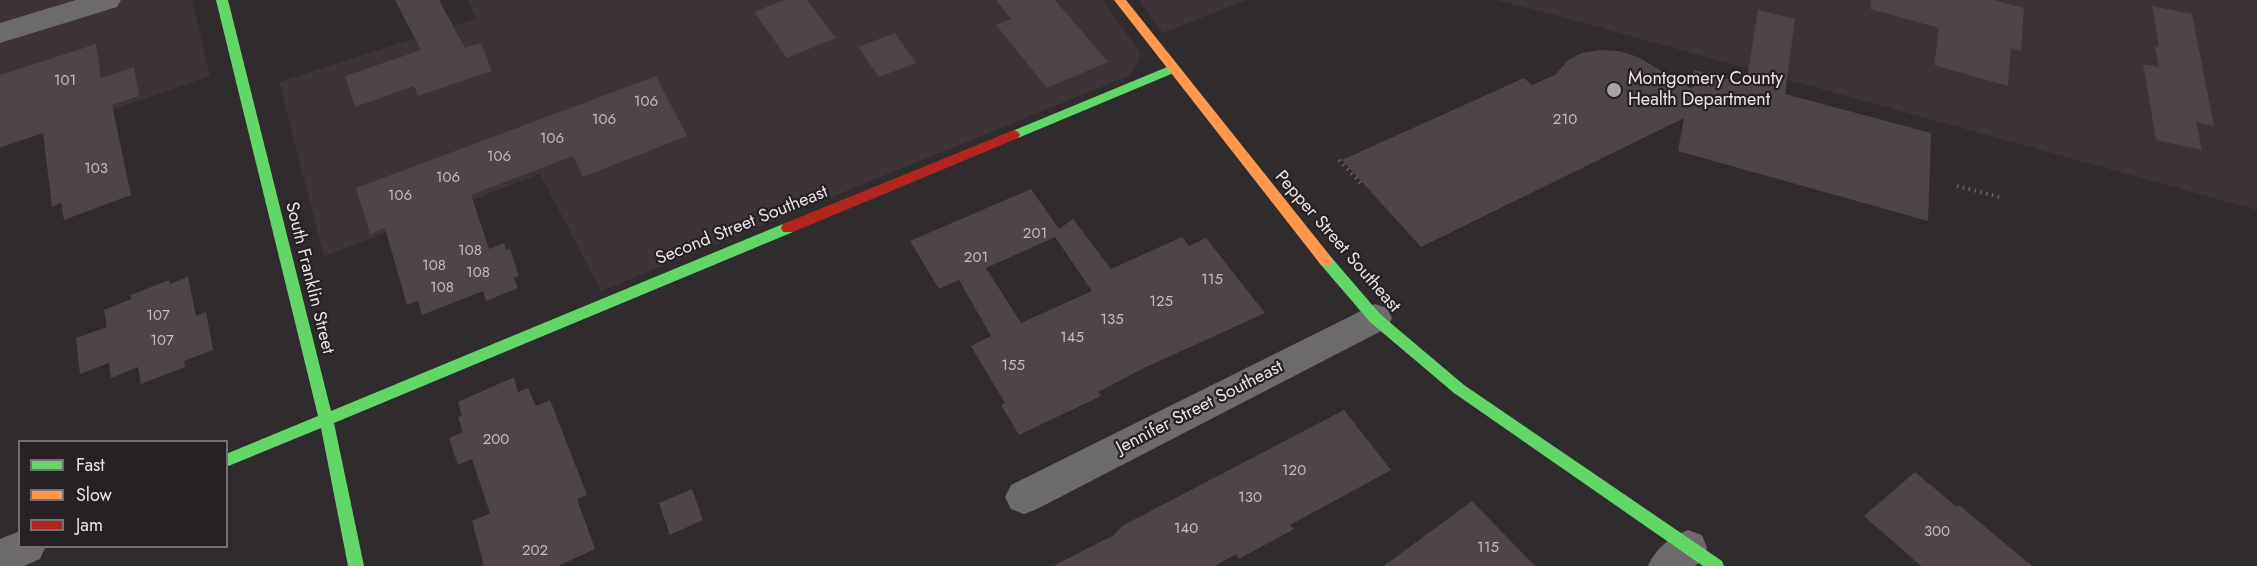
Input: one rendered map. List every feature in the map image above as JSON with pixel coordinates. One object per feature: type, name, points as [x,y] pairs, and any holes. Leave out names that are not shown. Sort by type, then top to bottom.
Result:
[{"type":"street","points":[[0,33],[107,0]]},
{"type":"street","name":"South Franklin Street","points":[[222,0],[326,418],[356,566]]},
{"type":"street","name":"Pepper Street Southeast","points":[[1120,0],[1296,226],[1375,318],[1460,389],[1690,560]]},
{"type":"street","name":"Second Street Southeast","points":[[228,460],[1172,69]]},
{"type":"street","name":"Jennifer Street Southeast","points":[[1024,497],[1375,318]]},
{"type":"street","points":[[0,558],[22,548]]},
{"type":"path","points":[[1339,160],[1362,185]]},
{"type":"path","points":[[1957,186],[2003,198]]},
{"type":"shaded area","points":[[0,0],[192,0],[210,76],[0,148]]},
{"type":"shaded area","points":[[468,0],[1102,0],[1140,52],[1139,61],[1128,76],[601,291],[540,174],[324,256],[279,82],[476,19]]},
{"type":"shaded area","points":[[1139,0],[1246,0],[1163,33]]},
{"type":"shaded area","points":[[1497,0],[2257,0],[2257,210],[1555,15]]},
{"type":"building","points":[[395,0],[439,0],[465,48],[481,43],[492,71],[418,96],[414,86],[355,107],[345,76],[421,50]]},
{"type":"building","points":[[784,0],[807,0],[836,38],[787,58],[754,12]]},
{"type":"building","points":[[996,0],[1055,0],[1108,62],[1047,88],[996,25],[1011,19]]},
{"type":"building","points":[[1871,0],[1994,0],[2024,8],[2021,51],[2011,48],[2008,86],[1934,65],[1939,28],[1870,9]]},
{"type":"building","points":[[2152,6],[2192,14],[2214,126],[2196,122],[2202,150],[2156,140],[2143,64],[2159,67],[2155,46],[2159,47]]},
{"type":"building","points":[[1758,10],[1795,19],[1785,94],[1931,133],[1928,221],[1678,151],[1684,118],[1421,247],[1342,160],[1524,78],[1532,85],[1555,75],[1568,60],[1582,53],[1600,50],[1619,51],[1638,57],[1692,89],[1694,70],[1746,84]]},
{"type":"building","points":[[895,33],[916,63],[879,77],[858,47]]},
{"type":"building","points":[[96,44],[101,78],[134,67],[139,96],[112,105],[131,195],[64,220],[61,203],[52,207],[43,133],[0,147],[0,75]]},
{"type":"building","points":[[656,76],[687,136],[583,177],[573,156],[471,195],[489,249],[504,243],[506,250],[510,249],[519,276],[514,278],[518,288],[486,301],[483,291],[422,315],[418,301],[407,305],[385,228],[370,234],[356,188]]},
{"type":"building","points":[[1031,189],[1059,229],[1073,219],[1111,269],[1182,237],[1189,246],[1206,238],[1265,313],[1144,368],[1098,392],[1101,396],[1019,435],[1001,405],[1005,403],[971,346],[991,336],[959,280],[939,289],[910,241]],"holes":[[[1055,237],[1092,291],[1021,323],[986,268]]]},
{"type":"building","points":[[188,277],[196,316],[206,312],[213,350],[184,361],[185,367],[141,384],[138,367],[111,378],[109,363],[80,374],[76,338],[107,327],[104,310],[131,299],[131,295],[169,280],[170,284]]},
{"type":"building","points":[[514,377],[518,392],[528,388],[536,406],[550,400],[587,495],[577,499],[595,549],[558,566],[484,566],[472,521],[490,513],[472,459],[458,465],[449,438],[463,432],[458,417],[462,416],[458,402]]},
{"type":"building","points":[[1344,410],[1391,470],[1290,525],[1294,529],[1239,559],[1236,554],[1215,566],[1053,566],[1114,535],[1122,526]]},
{"type":"building","points":[[1915,472],[1957,507],[1959,505],[2032,566],[1921,566],[1864,516]]},
{"type":"building","points":[[692,489],[703,520],[670,535],[659,503]]},
{"type":"building","points":[[1472,501],[1535,566],[1384,566]]},
{"type":"traffic: fast","points":[[222,0],[326,418],[356,566]]},
{"type":"traffic: fast","points":[[1014,135],[1172,69]]},
{"type":"traffic: fast","points":[[228,460],[788,228]]},
{"type":"traffic: fast","points":[[1326,261],[1375,318],[1459,389],[1716,566]]},
{"type":"traffic: slow","points":[[1120,0],[1326,261]]},
{"type":"traffic: jam","points":[[788,228],[1014,135]]},
{"type":"place","name":"Montgomery County Health Department","points":[[1614,90]]}]
